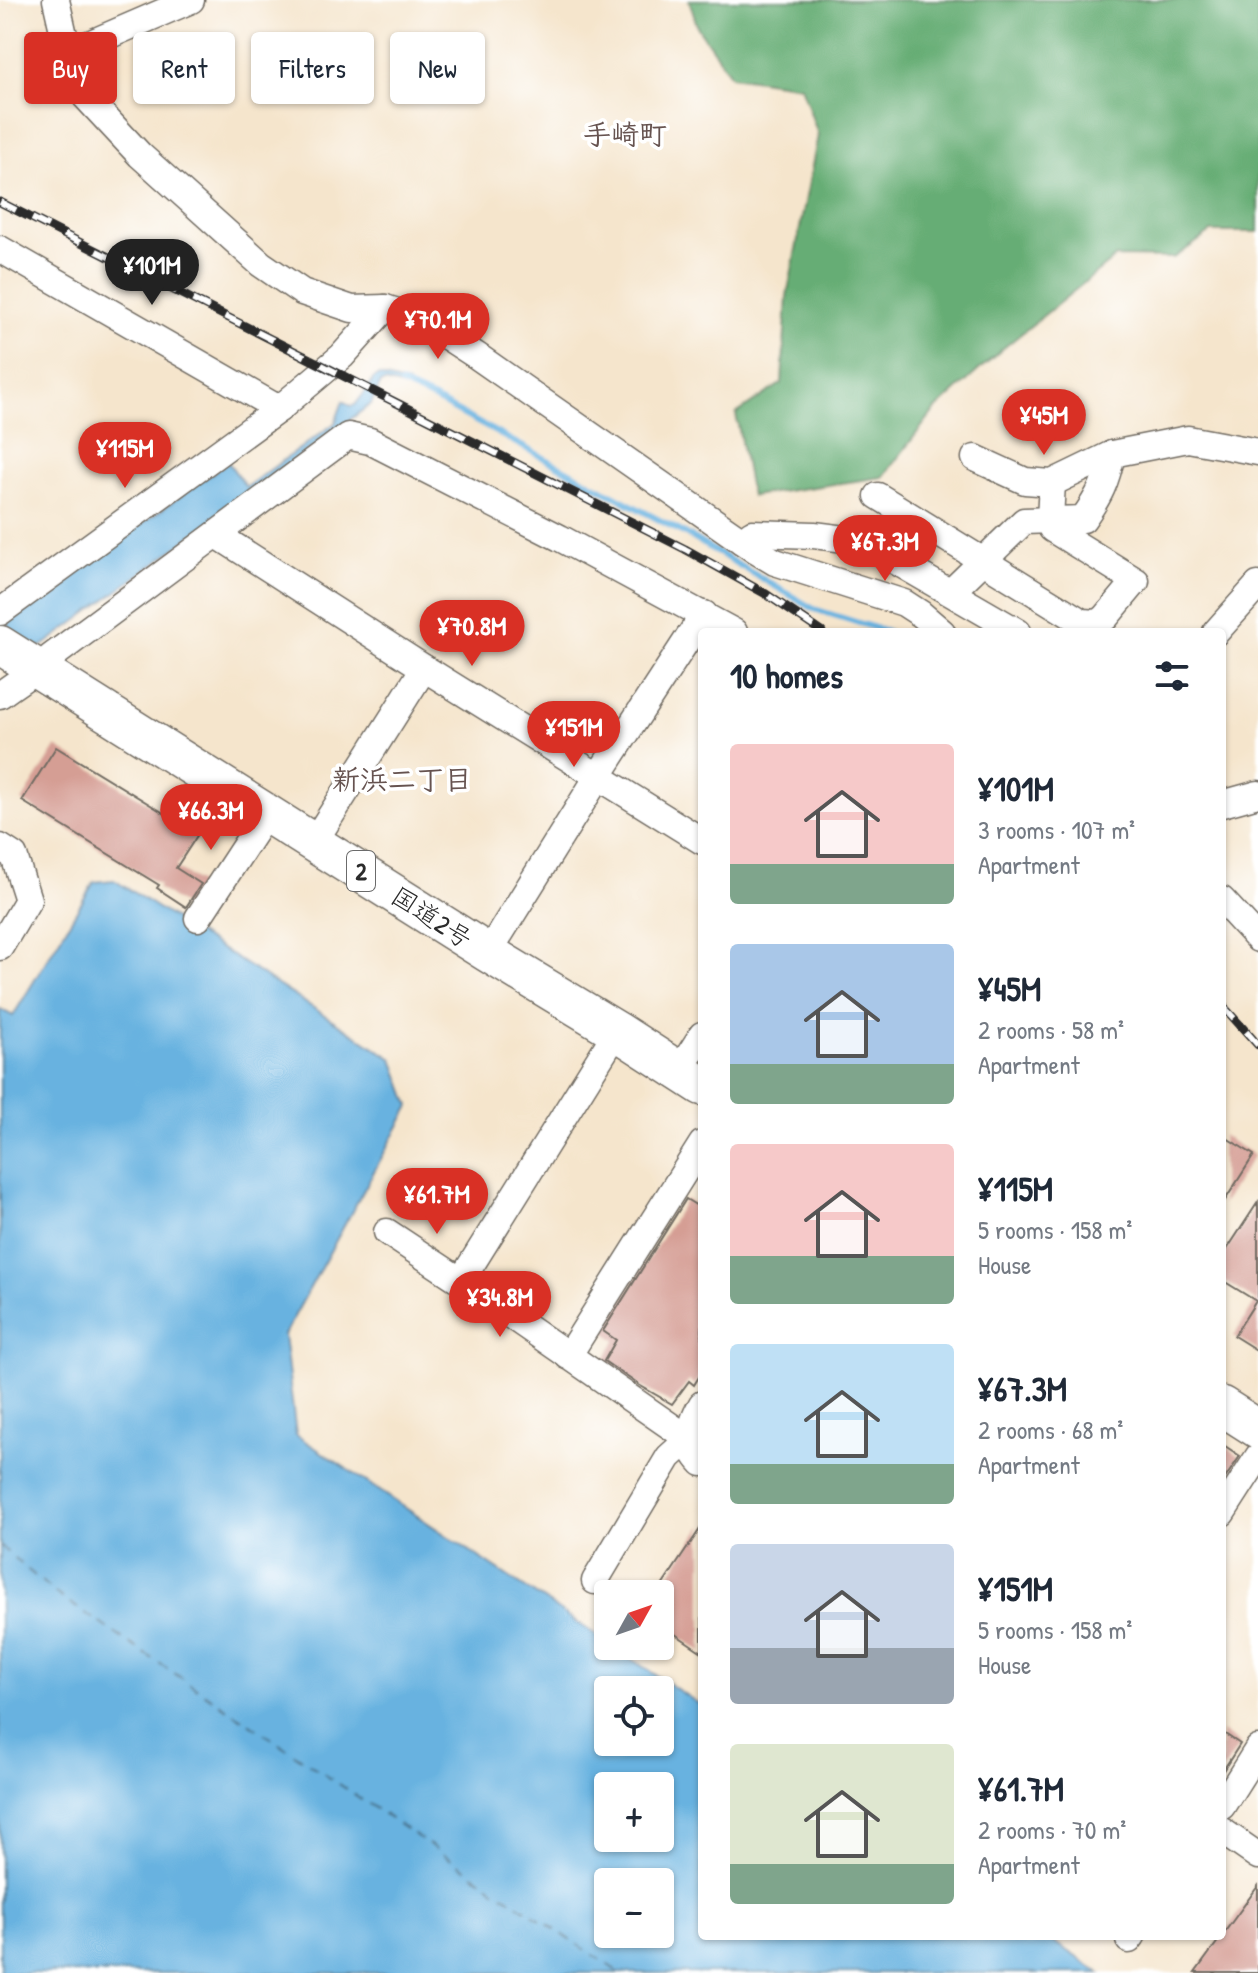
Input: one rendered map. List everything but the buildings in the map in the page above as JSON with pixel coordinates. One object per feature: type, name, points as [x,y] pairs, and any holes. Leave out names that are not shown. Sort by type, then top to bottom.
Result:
[{"type":"highway","name":"国道2号","points":[[19,657],[690,1079]]},
{"type":"highway","points":[[1226,1409],[1258,1429]]},
{"type":"street","points":[[56,0],[63,32]]},
{"type":"street","points":[[117,32],[191,0]]},
{"type":"street","points":[[92,104],[140,155],[261,264],[302,292],[352,309],[385,308],[420,319],[775,562],[904,603],[937,628]]},
{"type":"street","points":[[0,249],[279,409]]},
{"type":"street","points":[[0,612],[279,409],[342,356],[385,308]]},
{"type":"street","points":[[0,695],[14,684],[19,657],[51,657],[348,436],[370,441],[727,628]]},
{"type":"street","points":[[975,458],[1025,481],[1052,483],[1112,454],[1188,439],[1258,452]]},
{"type":"street","points":[[951,592],[1024,521],[1083,519],[1105,483],[1112,454]]},
{"type":"street","points":[[878,496],[1082,622],[1099,623],[1136,581],[1052,529],[1052,483]]},
{"type":"street","points":[[742,541],[752,533],[814,535],[861,541],[1011,628]]},
{"type":"street","points":[[217,535],[698,838]]},
{"type":"street","points":[[1220,628],[1258,585]]},
{"type":"street","points":[[488,953],[704,614]]},
{"type":"street","points":[[314,842],[424,668]]},
{"type":"street","points":[[1226,803],[1258,794]]},
{"type":"street","points":[[198,918],[266,814]]},
{"type":"street","points":[[0,847],[14,856],[28,900],[0,947]]},
{"type":"street","points":[[1226,904],[1258,939]]},
{"type":"street","points":[[461,1281],[617,1031]]},
{"type":"street","points":[[690,1079],[698,1050]]},
{"type":"street","points":[[568,1356],[698,1150]]},
{"type":"street","points":[[387,1232],[689,1439]]},
{"type":"street","points":[[698,1410],[689,1439],[698,1460]]},
{"type":"street","points":[[596,1580],[669,1457],[689,1439]]},
{"type":"street","points":[[1226,1507],[1258,1457]]},
{"type":"street","points":[[1226,1800],[1258,1749]]},
{"type":"street","points":[[1226,1834],[1258,1856]]},
{"type":"green space","points":[[689,0],[1258,0],[1258,232],[1211,232],[1174,258],[1116,257],[1001,350],[934,411],[883,477],[751,496],[736,414],[782,383],[787,296],[818,135],[801,86],[731,76],[698,28]]},
{"type":"water","points":[[378,376],[408,384],[407,388],[381,383],[371,404],[44,645],[0,665],[0,631],[11,618],[228,462],[246,487],[335,423],[343,401],[355,405]]},
{"type":"water","points":[[114,880],[393,1059],[410,1106],[284,1335],[296,1435],[594,1634],[594,1660],[633,1660],[657,1676],[594,1676],[594,1756],[674,1756],[674,1687],[698,1703],[698,1940],[1051,1940],[1100,1973],[0,1973],[0,1009],[13,1016],[94,882]]},
{"type":"waterway","points":[[401,384],[691,537],[814,609],[875,628]]},
{"type":"ferry route","points":[[0,1546],[55,1593],[620,1973]]},
{"type":"railway","points":[[0,202],[685,549],[766,594],[816,628]]},
{"type":"railway","points":[[1226,1009],[1258,1045]]},
{"type":"district","name":"手崎町","points":[[625,134]]},
{"type":"district","name":"新浜二丁目","points":[[402,779]]}]
